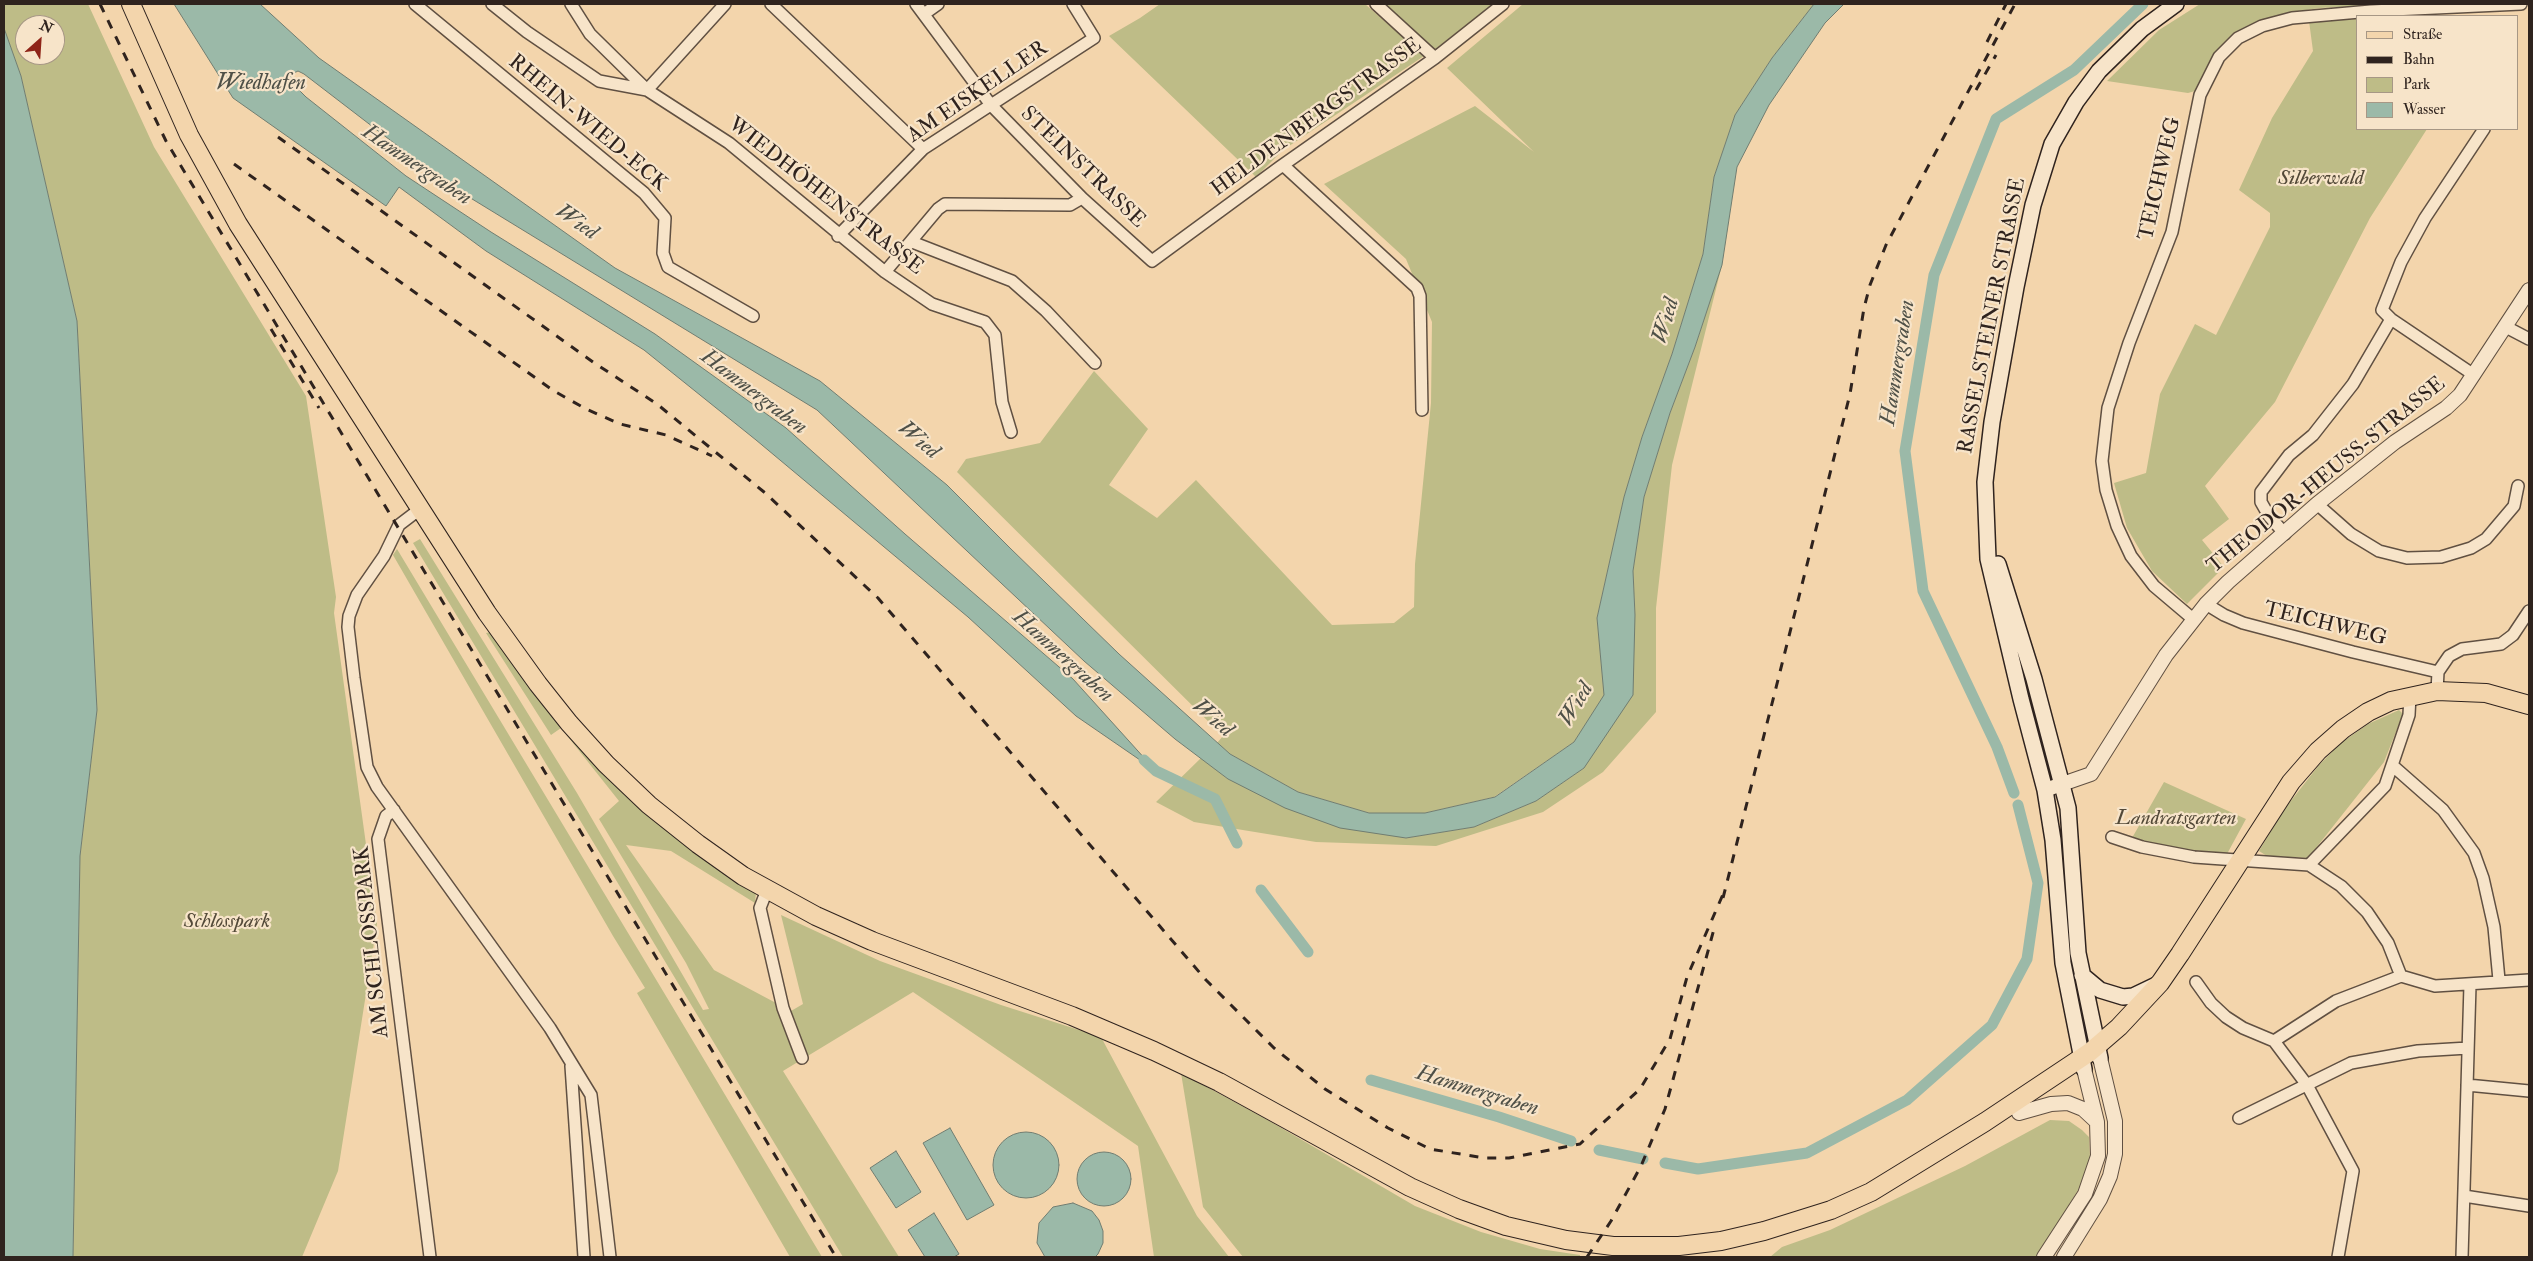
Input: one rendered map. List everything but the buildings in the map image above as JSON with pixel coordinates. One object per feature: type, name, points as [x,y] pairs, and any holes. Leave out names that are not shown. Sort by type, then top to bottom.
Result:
[{"type":"main road","name":"RASSELSTEINER STRASSE","points":[[2083,1063],[2063,963],[2053,840],[2045,790],[1988,559],[1985,482],[1992,422],[2016,287],[2043,170],[2064,122],[2099,71],[2142,29],[2176,4]]},
{"type":"main road","points":[[133,6],[189,134],[234,217],[487,613],[523,664],[586,742],[673,825],[720,860],[767,890],[816,916],[872,941],[1064,1013],[1154,1051],[1219,1082],[1410,1186],[1460,1209],[1527,1232],[1613,1246],[1660,1247],[1721,1241],[1764,1232],[1851,1201],[1885,1184],[2083,1063],[2140,1023],[2172,983],[2220,904],[2238,865]]},
{"type":"main road","name":"RASSELSTEINER STRASSE","points":[[1988,537],[2034,679],[2062,784],[2070,831],[2076,933],[2082,975],[2099,1052]]},
{"type":"main road","points":[[2099,1052],[2160,983],[2291,782],[2318,750],[2368,712],[2410,695],[2437,691],[2486,693],[2529,705]]},
{"type":"main road","points":[[2082,975],[2100,990],[2123,997],[2133,996],[2160,983]]},
{"type":"main road","points":[[1885,1184],[1911,1176],[2019,1113],[2083,1063]]},
{"type":"street","name":"RHEIN-WIED-ECK","points":[[415,4],[650,199],[665,218],[662,253],[668,267],[753,316]]},
{"type":"street","points":[[492,4],[527,32],[599,81],[647,90],[725,4]]},
{"type":"street","name":"WIEDHÖHENSTRASSE","points":[[571,4],[590,34],[647,90],[729,143],[838,236],[885,272],[932,304],[985,322],[995,335],[1002,402],[1011,432]]},
{"type":"street","points":[[771,4],[923,149]]},
{"type":"street","name":"STEINSTRASSE","points":[[916,4],[991,105],[1082,198],[1152,261]]},
{"type":"street","points":[[924,14],[938,4]]},
{"type":"street","name":"AM EISKELLER","points":[[838,236],[923,149],[1094,38],[1073,4]]},
{"type":"street","points":[[1376,4],[1434,58]]},
{"type":"street","name":"HELDENBERGSTRASSE","points":[[1152,261],[1434,58],[1503,4]]},
{"type":"street","name":"TEICHWEG","points":[[2193,619],[2154,586],[2131,556],[2112,508],[2102,461],[2108,408],[2128,343],[2172,232],[2182,191],[2200,95],[2219,57],[2238,38],[2262,26],[2292,18],[2371,11],[2521,4]]},
{"type":"street","points":[[2474,375],[2391,319],[2382,310],[2401,262],[2425,218],[2483,130]]},
{"type":"street","points":[[1283,165],[1417,288],[1420,296],[1422,410]]},
{"type":"street","points":[[885,272],[938,209],[945,204],[1070,205],[1082,198]]},
{"type":"street","points":[[912,242],[1012,281],[1046,311],[1095,363]]},
{"type":"street","name":"THEODOR-HEUSS-STRASSE","points":[[2045,790],[2091,774],[2107,752],[2162,661],[2206,604],[2318,504],[2395,442],[2446,408],[2460,395],[2529,290]]},
{"type":"street","points":[[2285,534],[2269,516],[2261,502],[2260,492],[2289,455],[2313,435],[2353,384],[2391,319]]},
{"type":"street","points":[[2506,327],[2529,339]]},
{"type":"street","points":[[2318,504],[2350,534],[2379,551],[2407,558],[2441,557],[2471,548],[2486,539],[2514,506],[2518,486]]},
{"type":"street","points":[[420,509],[402,521],[396,529],[384,556],[353,602],[348,622],[365,759],[370,775],[518,987],[550,1028],[591,1095],[610,1257]]},
{"type":"street","name":"TEICHWEG","points":[[2206,604],[2224,615],[2243,623],[2438,672]]},
{"type":"street","points":[[2437,691],[2438,672],[2444,661],[2455,651],[2495,646],[2507,641],[2529,611]]},
{"type":"street","points":[[2309,864],[2385,786],[2409,715],[2410,695]]},
{"type":"street","points":[[2393,766],[2443,810],[2474,853],[2483,878],[2494,927],[2499,980]]},
{"type":"street","name":"AM SCHLOSSPARK","points":[[394,810],[386,816],[378,839],[430,1257]]},
{"type":"street","points":[[2112,837],[2163,852],[2238,865],[2309,864],[2341,886],[2368,912],[2388,943],[2401,976]]},
{"type":"street","points":[[767,890],[760,908],[783,1008],[802,1058]]},
{"type":"street","points":[[2274,1041],[2336,1001],[2401,976],[2435,986],[2470,985],[2499,980],[2529,980]]},
{"type":"street","points":[[2196,982],[2211,1003],[2226,1017],[2243,1028],[2274,1041],[2307,1085],[2354,1171],[2338,1257]]},
{"type":"street","points":[[2462,1257],[2470,985]]},
{"type":"street","points":[[2239,1118],[2350,1063],[2418,1051],[2468,1048]]},
{"type":"street","points":[[2064,1257],[2100,1199],[2110,1176],[2115,1154],[2115,1121],[2099,1052]]},
{"type":"street","points":[[2044,1257],[2080,1203],[2093,1175],[2099,1145],[2097,1122],[2083,1063]]},
{"type":"street","points":[[571,1065],[584,1257]]},
{"type":"street","points":[[2467,1085],[2529,1091]]},
{"type":"street","points":[[2019,1113],[2051,1104],[2068,1103],[2083,1109],[2097,1122]]},
{"type":"street","points":[[2464,1196],[2529,1206]]},
{"type":"green space","name":"Schlosspark","points":[[4,4],[88,4],[154,147],[306,396],[336,597],[334,613],[377,924],[338,1171],[302,1257],[73,1257],[80,856],[97,710],[77,321],[17,65],[65,65],[65,15],[15,15],[15,59],[4,28]]},
{"type":"green space","points":[[1160,4],[1365,4],[1424,56],[1283,150],[1256,177],[1109,36]]},
{"type":"green space","points":[[1384,4],[1493,4],[1434,50]]},
{"type":"green space","points":[[1523,4],[1814,4],[1772,58],[1735,115],[1714,177],[1703,254],[1624,497],[1597,618],[1605,695],[1574,742],[1494,797],[1425,813],[1369,813],[1298,792],[1230,754],[1217,743],[1223,736],[957,472],[966,459],[1040,443],[1094,371],[1148,429],[1109,485],[1157,518],[1196,480],[1332,625],[1394,623],[1414,607],[1415,564],[1431,403],[1432,322],[1406,259],[1324,184],[1475,106],[1534,152],[1447,68]]},
{"type":"green space","points":[[2200,4],[2399,4],[2320,8],[2292,12],[2260,22],[2215,54],[2195,91],[2188,93],[2107,81],[2159,30]]},
{"type":"green space","name":"Silberwald","points":[[2356,19],[2356,130],[2426,130],[2370,218],[2275,402],[2205,486],[2229,519],[2202,540],[2224,567],[2187,604],[2152,571],[2127,528],[2114,483],[2146,473],[2160,394],[2195,324],[2216,335],[2270,227],[2270,213],[2239,190],[2272,118],[2313,51],[2309,21]]},
{"type":"green space","points":[[1722,265],[1672,465],[1656,608],[1656,712],[1603,772],[1543,812],[1436,846],[1316,842],[1194,822],[1156,802],[1201,758],[1228,779],[1406,838],[1474,827],[1536,801],[1584,768],[1635,615],[1633,571],[1644,497],[1670,413],[1695,347]]},
{"type":"green space","points":[[420,539],[577,793],[703,1010],[709,1009],[686,963],[599,819],[619,801],[561,728],[551,735],[486,633],[491,632],[563,725],[756,892],[755,903],[671,851],[626,845],[714,970],[791,1011],[803,1004],[781,915],[880,961],[1001,1005],[1101,1037],[1197,1216],[1229,1257],[1154,1257],[1138,1146],[913,992],[783,1071],[899,1257],[843,1257],[413,543]]},
{"type":"green space","points":[[397,549],[822,1257],[790,1257],[637,993],[645,988],[613,936],[393,555]]},
{"type":"green space","points":[[2399,710],[2403,714],[2384,762],[2308,858],[2267,856],[2259,851],[2283,811],[2319,765],[2341,743],[2368,724]]},
{"type":"green space","name":"Landratsgarten","points":[[2164,782],[2246,819],[2227,854],[2165,847],[2132,838]]},
{"type":"green space","points":[[1181,1073],[1266,1119],[1415,1206],[1481,1232],[1540,1249],[1580,1255],[1580,1257],[1243,1257],[1203,1207]]},
{"type":"green space","points":[[2050,1120],[2069,1121],[2082,1130],[2089,1137],[2090,1157],[2083,1182],[2037,1257],[1770,1257],[1782,1247],[1830,1230],[1965,1166]]},
{"type":"water","name":"Wiedhafen","points":[[174,4],[260,4],[319,58],[615,268],[820,381],[947,485],[1119,654],[1230,754],[1298,792],[1369,813],[1425,813],[1495,797],[1574,742],[1604,695],[1597,618],[1624,497],[1703,254],[1714,177],[1735,115],[1772,58],[1814,4],[1844,4],[1825,23],[1769,105],[1737,167],[1722,265],[1695,347],[1670,413],[1644,497],[1633,571],[1635,615],[1633,695],[1584,768],[1536,801],[1474,827],[1406,838],[1340,828],[1285,808],[1228,779],[1175,739],[1084,661],[817,410],[446,183],[304,74],[298,71],[294,73],[291,77],[292,83],[306,97],[406,176],[491,232],[655,334],[786,428],[1073,679],[1156,771],[1076,716],[968,617],[756,440],[644,350],[486,251],[399,187],[386,206],[233,98]]},
{"type":"water","points":[[4,28],[15,59],[15,65],[17,65],[21,76],[77,321],[97,710],[80,856],[73,1257],[4,1257]]},
{"type":"water","points":[[950,1128],[994,1205],[967,1220],[923,1143]]},
{"type":"water","points":[[1026,1132],[1039,1134],[1049,1142],[1057,1152],[1059,1165],[1057,1178],[1049,1188],[1039,1196],[1026,1198],[1013,1196],[1003,1188],[995,1178],[993,1165],[995,1152],[1003,1142],[1013,1134]]},
{"type":"water","points":[[896,1151],[921,1192],[896,1208],[870,1168]]},
{"type":"water","points":[[1099,1152],[1109,1152],[1119,1156],[1127,1164],[1131,1179],[1127,1194],[1119,1202],[1109,1206],[1099,1206],[1089,1202],[1081,1194],[1077,1184],[1077,1174],[1081,1164],[1089,1156]]},
{"type":"water","points":[[1073,1203],[1092,1211],[1099,1220],[1103,1231],[1103,1243],[1098,1254],[1095,1257],[1045,1257],[1037,1243],[1039,1223],[1053,1207]]},
{"type":"water","points":[[934,1213],[959,1254],[954,1257],[925,1257],[908,1230]]},
{"type":"waterway","name":"Hammergraben","points":[[2014,793],[1997,747],[1923,591],[1905,451],[1934,275],[1996,119],[2074,70],[2143,4]]},
{"type":"waterway","name":"Hammergraben","points":[[1144,760],[1156,771],[1215,799],[1237,843]]},
{"type":"waterway","name":"Hammergraben","points":[[1665,1163],[1698,1169],[1807,1153],[1907,1100],[1992,1025],[2027,959],[2038,883],[2018,805]]},
{"type":"waterway","name":"Hammergraben","points":[[1261,890],[1308,952]]},
{"type":"waterway","name":"Hammergraben","points":[[1371,1080],[1499,1117],[1571,1141]]},
{"type":"waterway","name":"Hammergraben","points":[[1599,1150],[1643,1159]]},
{"type":"railway","points":[[100,4],[166,141],[836,1257]]},
{"type":"railway","points":[[1987,42],[2006,4]]},
{"type":"railway","points":[[1723,898],[1850,394],[1864,308],[1870,285],[1886,245],[2015,4]]},
{"type":"railway","points":[[1976,90],[1996,55]]},
{"type":"railway","points":[[278,137],[593,362],[657,404],[764,492],[878,598],[1206,980],[1274,1048],[1325,1089],[1388,1128],[1430,1149],[1484,1158],[1509,1158],[1580,1144],[1640,1089],[1670,1039],[1687,977],[1724,892]]},
{"type":"railway","points":[[234,164],[554,391],[586,409],[620,424],[666,435],[712,456]]},
{"type":"railway","points":[[271,329],[319,408]]},
{"type":"railway","points":[[1587,1257],[1611,1221],[1641,1166],[1665,1109],[1714,929]]},
{"type":"water label","name":"Wied","points":[[576,223]]},
{"type":"water label","name":"Wied","points":[[1667,321]]},
{"type":"water label","name":"Wied","points":[[918,441]]},
{"type":"water label","name":"Wied","points":[[1577,705]]},
{"type":"water label","name":"Wied","points":[[1212,719]]}]
